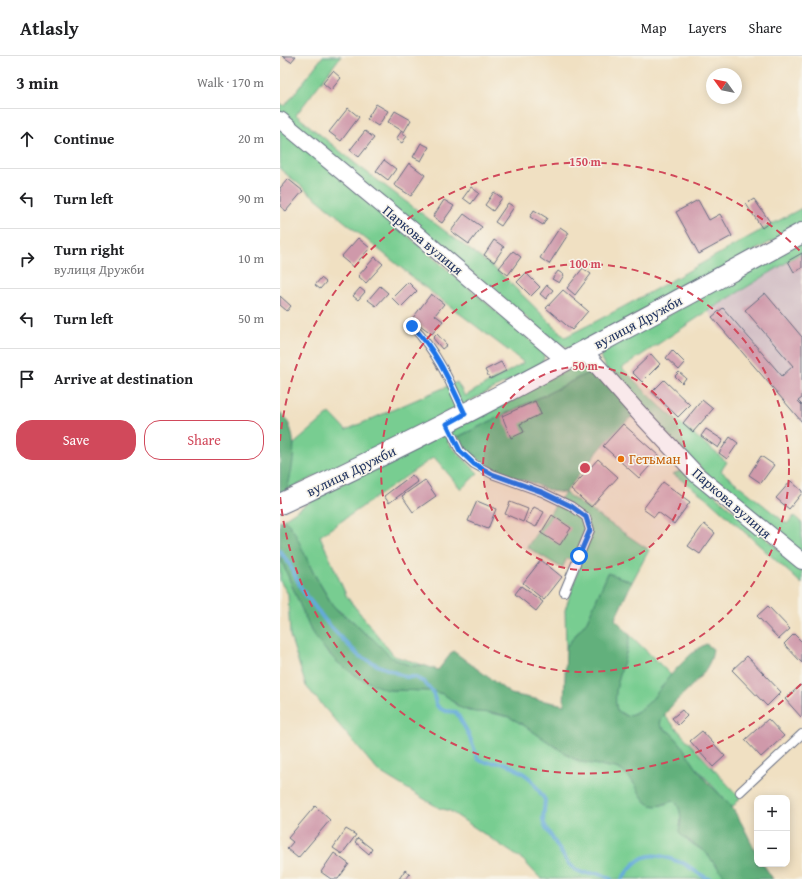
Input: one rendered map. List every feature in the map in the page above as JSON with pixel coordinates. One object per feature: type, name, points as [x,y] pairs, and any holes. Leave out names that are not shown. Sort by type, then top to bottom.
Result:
[{"type":"street","name":"Паркова вулиця","points":[[280,120],[565,360]]},
{"type":"street","name":"вулиця Дружби","points":[[281,504],[313,490],[447,424],[802,233]]},
{"type":"street","name":"Паркова вулиця","points":[[584,351],[697,475],[802,561]]},
{"type":"lane","points":[[412,326],[435,354],[447,375],[465,414]]},
{"type":"lane","points":[[447,424],[460,451],[474,464],[492,474],[542,492],[571,506],[586,517],[590,530],[564,592]]},
{"type":"lane","points":[[740,792],[802,734]]},
{"type":"shaded area","points":[[802,253],[802,422],[708,311]]},
{"type":"green space","points":[[323,56],[341,56],[296,115],[356,164],[498,271],[565,337],[625,306],[802,208],[802,225],[577,347],[568,348],[555,341],[280,115],[280,103],[285,106]]},
{"type":"green space","points":[[280,128],[544,352],[544,359],[540,365],[407,433],[287,490],[294,444],[330,413],[346,430],[457,382],[465,396],[523,363],[426,288],[280,169]]},
{"type":"green space","points":[[802,240],[802,253],[708,311],[622,368],[662,408],[727,462],[721,471],[787,524],[794,516],[802,523],[802,554],[715,482],[611,377],[601,359],[601,353]]},
{"type":"green space","points":[[581,363],[595,369],[447,442],[478,473],[461,489],[434,457],[320,536],[347,597],[394,656],[423,665],[413,666],[392,658],[355,623],[334,607],[285,521],[281,521],[311,501],[362,473]]},
{"type":"green space","points":[[595,369],[635,414],[607,441],[565,493],[551,491],[530,482],[505,475],[472,455],[464,447],[458,437],[559,388]]},
{"type":"green space","points":[[280,412],[287,420],[291,429],[294,450],[287,490],[280,496]]},
{"type":"green space","points":[[684,469],[802,569],[802,584],[708,499],[673,474]]},
{"type":"green space","points":[[565,493],[649,550],[632,582],[608,573],[587,621],[566,647],[565,610],[580,565],[567,558],[562,568],[527,547]]},
{"type":"green space","points":[[280,521],[285,521],[295,533],[313,572],[331,603],[339,612],[355,623],[362,631],[373,639],[392,658],[413,666],[423,665],[438,670],[453,651],[511,694],[564,705],[566,647],[587,621],[608,573],[632,582],[615,619],[630,635],[616,690],[617,710],[626,716],[633,714],[650,701],[669,677],[691,654],[706,644],[713,649],[711,660],[706,669],[673,704],[660,723],[662,728],[671,733],[680,743],[707,782],[730,804],[754,848],[754,867],[765,867],[773,879],[727,879],[705,852],[681,835],[679,831],[681,823],[680,811],[673,800],[661,805],[653,805],[646,802],[625,773],[616,768],[581,762],[572,758],[522,724],[509,717],[495,713],[475,712],[461,708],[443,694],[432,691],[384,689],[359,678],[337,662],[320,644],[311,631],[280,557]]},
{"type":"green space","points":[[280,557],[311,631],[327,652],[346,668],[390,690],[432,691],[443,694],[456,705],[468,711],[486,712],[509,717],[522,724],[572,758],[581,762],[616,768],[625,773],[647,802],[653,805],[662,805],[674,800],[679,807],[681,815],[679,831],[688,841],[705,852],[727,879],[541,879],[523,860],[450,811],[439,808],[378,771],[306,686],[290,636],[288,594],[280,581]]},
{"type":"green space","points":[[630,635],[671,675],[652,700],[640,710],[626,716],[617,710],[615,697],[617,683]]},
{"type":"green space","points":[[664,715],[740,798],[732,808],[695,766],[680,743],[671,733],[662,727],[660,723]]},
{"type":"building","points":[[282,56],[296,56],[291,62]]},
{"type":"building","points":[[333,71],[341,78],[331,90],[323,83]]},
{"type":"building","points":[[376,104],[388,111],[378,126],[367,119]]},
{"type":"building","points":[[348,108],[359,117],[341,141],[329,132]]},
{"type":"building","points":[[395,111],[411,120],[404,132],[388,122]]},
{"type":"building","points":[[365,131],[374,138],[359,157],[350,150]]},
{"type":"building","points":[[401,132],[407,136],[402,143],[396,139]]},
{"type":"building","points":[[421,143],[429,147],[421,161],[413,157]]},
{"type":"building","points":[[384,160],[396,169],[388,180],[376,171]]},
{"type":"building","points":[[409,163],[425,175],[411,196],[394,185]]},
{"type":"building","points":[[288,179],[303,191],[286,211],[280,206],[280,188]]},
{"type":"building","points":[[471,187],[479,193],[471,204],[463,198]]},
{"type":"building","points":[[494,192],[502,198],[493,211],[485,205]]},
{"type":"building","points":[[754,199],[770,222],[762,228],[746,204]]},
{"type":"building","points":[[444,200],[454,206],[442,223],[433,217]]},
{"type":"building","points":[[698,200],[709,220],[720,214],[732,236],[699,254],[676,212]]},
{"type":"building","points":[[508,203],[514,207],[501,226],[495,222]]},
{"type":"building","points":[[534,210],[547,218],[543,225],[530,217]]},
{"type":"building","points":[[464,214],[482,227],[469,244],[451,231]]},
{"type":"building","points":[[560,227],[569,233],[549,264],[540,258]]},
{"type":"building","points":[[358,238],[370,248],[353,267],[341,257]]},
{"type":"building","points":[[494,240],[504,247],[494,262],[484,255]]},
{"type":"building","points":[[513,251],[521,257],[508,275],[499,268]]},
{"type":"building","points":[[802,253],[802,268],[794,272],[788,261]]},
{"type":"building","points":[[375,257],[383,264],[366,283],[358,276]]},
{"type":"building","points":[[583,268],[591,274],[575,295],[567,288]]},
{"type":"building","points":[[558,271],[564,275],[559,283],[552,279]]},
{"type":"building","points":[[526,273],[540,287],[531,296],[517,282]]},
{"type":"building","points":[[321,278],[326,282],[320,289],[315,285]]},
{"type":"building","points":[[408,282],[417,291],[401,307],[392,298]]},
{"type":"building","points":[[547,285],[553,290],[546,299],[540,294]]},
{"type":"building","points":[[380,286],[388,293],[376,306],[368,300]]},
{"type":"building","points":[[360,288],[365,292],[358,300],[353,296]]},
{"type":"building","points":[[563,290],[588,311],[572,330],[546,308]]},
{"type":"building","points":[[765,293],[802,337],[802,398],[798,401],[802,405],[802,422],[712,317],[723,308],[782,376],[793,366],[745,310]]},
{"type":"building","points":[[431,294],[444,304],[435,315],[443,321],[432,334],[412,319]]},
{"type":"building","points":[[280,296],[291,306],[287,311],[280,305]]},
{"type":"building","points":[[437,334],[447,345],[442,349],[433,338]]},
{"type":"building","points":[[672,350],[685,363],[679,370],[666,358]]},
{"type":"building","points":[[651,354],[660,364],[642,382],[632,372]]},
{"type":"building","points":[[501,362],[506,371],[490,379],[485,370]]},
{"type":"building","points":[[679,372],[686,378],[682,383],[675,376]]},
{"type":"building","points":[[664,380],[690,405],[678,417],[652,392]]},
{"type":"building","points":[[702,400],[713,409],[693,432],[683,423]]},
{"type":"building","points":[[535,401],[541,414],[520,424],[524,432],[511,438],[502,416]]},
{"type":"building","points":[[623,424],[659,456],[639,478],[603,446]]},
{"type":"building","points":[[706,429],[723,440],[718,448],[701,436]]},
{"type":"building","points":[[730,437],[738,443],[727,459],[719,453]]},
{"type":"building","points":[[761,456],[774,465],[761,483],[749,475]]},
{"type":"building","points":[[598,459],[618,477],[591,507],[571,489]]},
{"type":"building","points":[[412,475],[418,482],[389,503],[384,496]]},
{"type":"building","points":[[425,480],[436,496],[413,512],[402,496]]},
{"type":"building","points":[[791,481],[802,491],[802,493],[789,509],[776,498]]},
{"type":"building","points":[[663,482],[690,502],[674,524],[658,512],[654,517],[643,509]]},
{"type":"building","points":[[477,501],[496,509],[488,529],[468,521]]},
{"type":"building","points":[[510,502],[528,509],[523,522],[505,514]]},
{"type":"building","points":[[534,507],[544,512],[536,527],[526,522]]},
{"type":"building","points":[[552,515],[571,528],[560,545],[541,533]]},
{"type":"building","points":[[704,524],[715,533],[700,554],[688,546]]},
{"type":"building","points":[[541,560],[562,577],[544,600],[523,583]]},
{"type":"building","points":[[521,586],[543,602],[536,611],[515,594]]},
{"type":"building","points":[[768,606],[790,629],[779,639],[757,616]]},
{"type":"building","points":[[794,634],[802,642],[802,663],[784,644]]},
{"type":"building","points":[[747,656],[781,692],[767,706],[732,670]]},
{"type":"building","points":[[802,684],[802,716],[801,717],[785,699]]},
{"type":"building","points":[[682,710],[687,716],[678,725],[672,718]]},
{"type":"building","points":[[768,719],[784,736],[761,757],[745,740]]},
{"type":"building","points":[[702,731],[725,756],[713,767],[690,741]]},
{"type":"building","points":[[315,806],[330,820],[298,858],[287,849],[293,842],[288,838]]},
{"type":"building","points":[[346,829],[356,835],[342,854],[333,848]]},
{"type":"building","points":[[358,838],[372,849],[369,854],[355,842]]},
{"type":"building","points":[[334,853],[349,864],[338,879],[331,879],[321,872]]},
{"type":"building","points":[[405,870],[410,874],[406,879],[399,879]]},
{"type":"waterway","points":[[280,551],[290,565],[302,590],[308,598],[328,624],[359,656],[406,677],[414,677],[424,682],[433,692],[436,704],[439,708],[445,711],[456,712],[468,733],[478,759],[485,762],[504,763],[523,773],[532,780],[545,800],[543,821],[546,828],[568,863],[576,870],[583,873],[599,873],[611,879]]},
{"type":"waterway","points":[[622,879],[637,861],[655,855],[663,856],[683,863],[699,874],[710,879]]},
{"type":"place","name":"Гетьман","points":[[621,459]]},
{"type":"route","points":[[412,326],[435,354],[447,375],[465,414],[447,424],[460,451],[474,464],[492,474],[542,492],[571,506],[586,517],[590,530],[579,556]]}]
